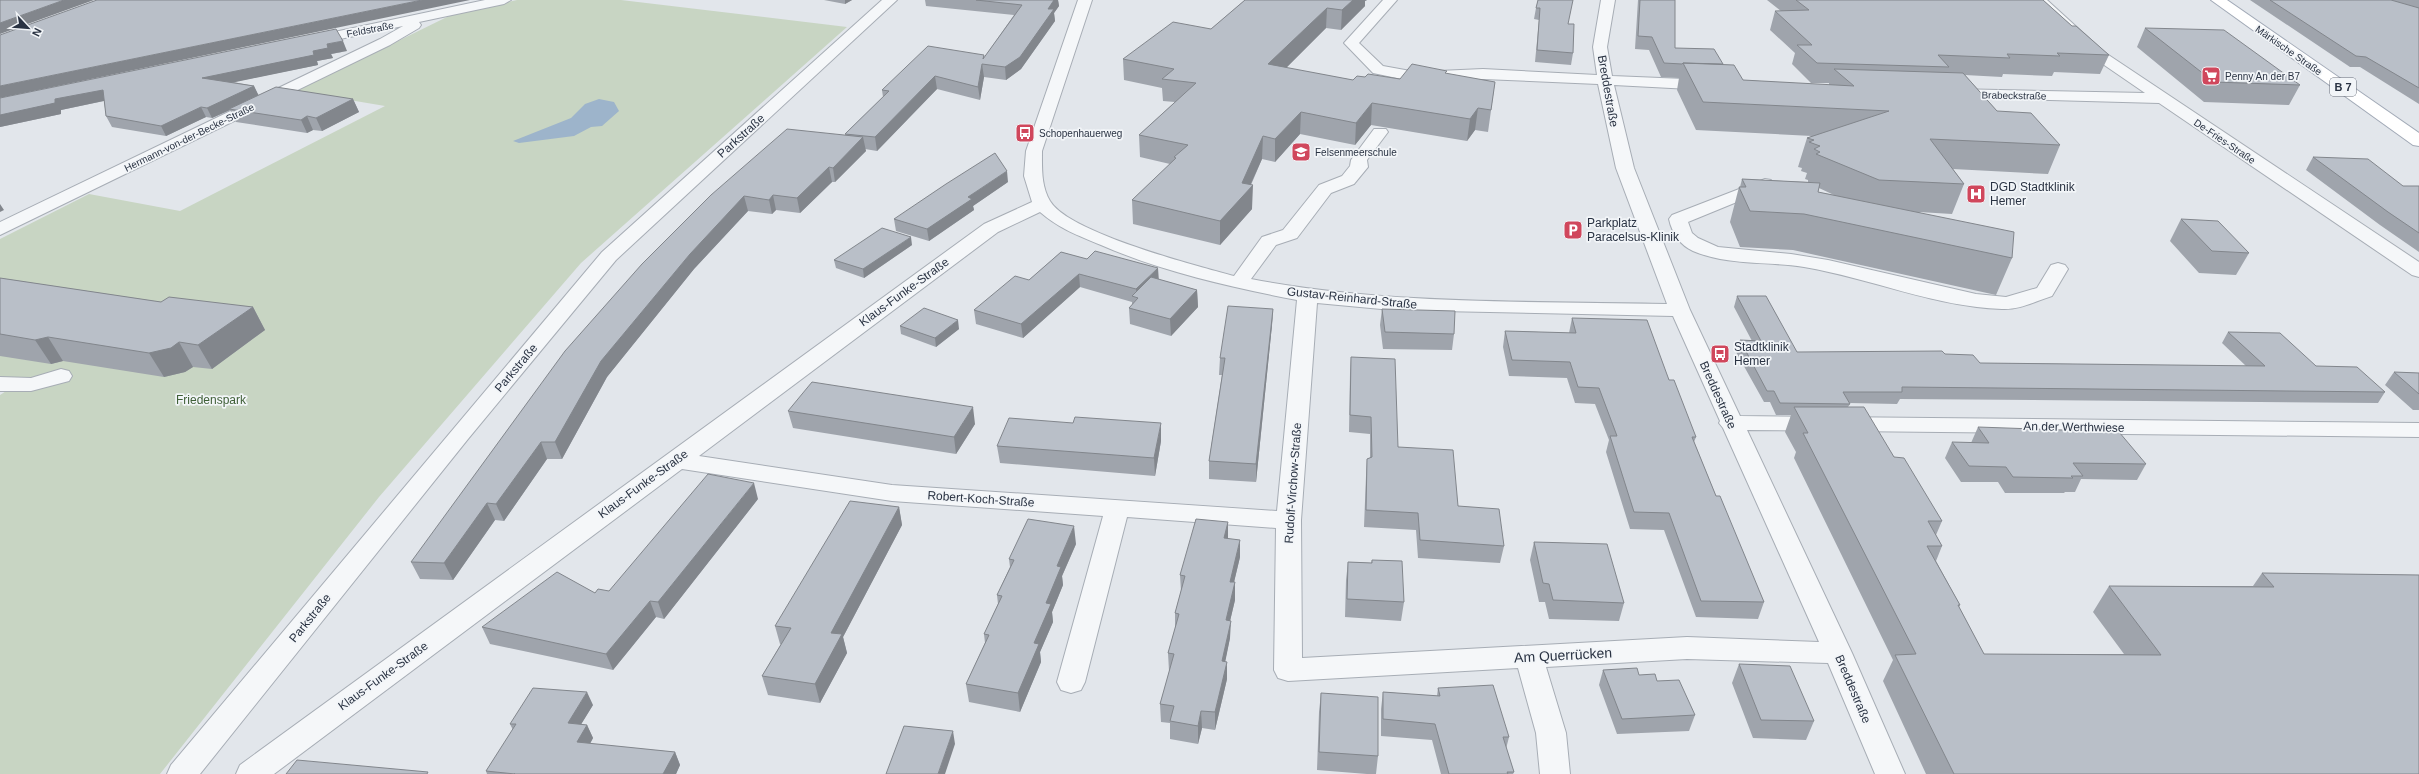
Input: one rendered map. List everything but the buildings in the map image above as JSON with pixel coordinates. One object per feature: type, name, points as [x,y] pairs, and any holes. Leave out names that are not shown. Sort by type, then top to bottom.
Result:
[{"type":"main road","name":"Märkische Straße","points":[[2218,0],[2419,142]]},
{"type":"street","name":"Feldstraße","points":[[294,44],[504,0]]},
{"type":"street","name":"Parkstraße","points":[[182,774],[460,434],[609,256],[890,0]]},
{"type":"street","points":[[1042,204],[1033,176],[1034,150],[1085,0]]},
{"type":"street","points":[[1390,0],[1351,44],[1378,70],[1416,77],[1483,74],[1605,81],[1724,85]]},
{"type":"street","name":"Breddestraße","points":[[1608,0],[1600,47],[1618,146],[1680,310],[1730,423],[1838,654],[1890,774]]},
{"type":"street","name":"De-Fries-Straße","points":[[2039,0],[2099,55],[2160,98],[2419,271]]},
{"type":"street","name":"Hermann-von-der-Becke-Straße","points":[[0,228],[404,33],[417,19]]},
{"type":"street","name":"Brabeckstraße","points":[[1938,93],[2160,98]]},
{"type":"street","points":[[1239,283],[1269,241],[1290,234],[1325,189],[1348,180],[1359,168],[1359,160],[1380,132]]},
{"type":"street","points":[[1648,227],[1678,219],[1774,181]]},
{"type":"street","name":"Gustav-Reinhard-Straße","points":[[1042,204],[1064,223],[1121,249],[1174,266],[1239,283],[1307,296],[1392,304],[1680,310]]},
{"type":"street","name":"Klaus-Funke-Straße","points":[[251,774],[991,228],[1042,204]]},
{"type":"street","points":[[1678,219],[1680,230],[1686,240],[1706,250],[1727,254],[1803,261],[1967,299],[2003,304],[2045,292],[2058,269]]},
{"type":"street","name":"Rudolf-Virchow-Straße","points":[[1288,670],[1289,520],[1307,296]]},
{"type":"street","points":[[0,384],[11,386],[38,384],[61,376]]},
{"type":"street","name":"An der Werthwiese","points":[[1730,423],[2419,430]]},
{"type":"street","name":"Robert-Koch-Straße","points":[[676,460],[892,493],[1289,520]]},
{"type":"street","points":[[1071,682],[1117,509]]},
{"type":"street","name":"Am Querrücken","points":[[1288,670],[1687,648],[1838,654]]},
{"type":"street","points":[[1529,657],[1554,748],[1556,764],[1555,774]]},
{"type":"green space","name":"Friedenspark","points":[[517,0],[621,0],[847,27],[581,263],[379,497],[160,774],[0,774],[0,395],[20,382],[0,377],[0,239],[89,194],[180,211],[385,106],[296,91],[449,16]]},
{"type":"water","points":[[599,99],[614,102],[619,111],[602,126],[591,127],[574,136],[519,143],[513,141],[571,118],[585,104]]},
{"type":"place","name":"Penny An der B7","points":[[2211,76]]},
{"type":"place","name":"Schopenhauerweg","points":[[1025,133]]},
{"type":"place","name":"Felsenmeerschule","points":[[1301,152]]},
{"type":"place","name":"DGD Stadtklinik Hemer","points":[[1976,194]]},
{"type":"place","name":"Parkplatz Paracelsus-Klinik","points":[[1573,230]]},
{"type":"place","name":"Stadtklinik Hemer","points":[[1720,354]]}]
